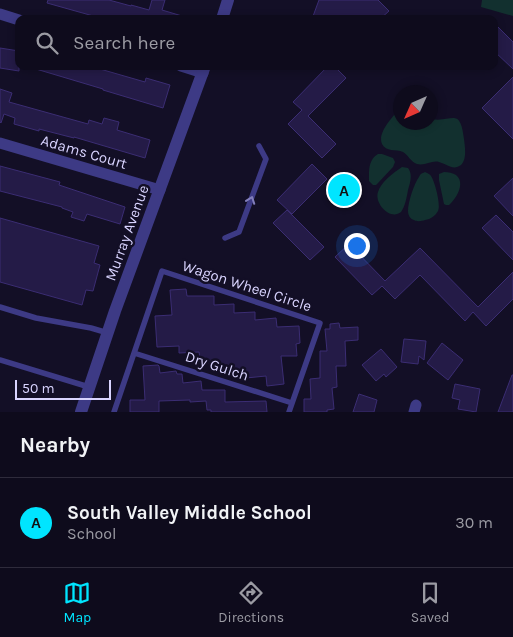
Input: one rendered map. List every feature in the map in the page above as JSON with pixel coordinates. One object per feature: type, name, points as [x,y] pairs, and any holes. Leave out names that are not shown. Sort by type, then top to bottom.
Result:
[{"type":"street","points":[[223,15],[228,0]]},
{"type":"street","points":[[0,14],[15,19]]},
{"type":"street","name":"Murray Avenue","points":[[81,412],[204,70]]},
{"type":"street","name":"Adams Court","points":[[0,143],[160,190]]},
{"type":"lane","points":[[226,238],[239,232],[266,159],[259,146]]},
{"type":"lane","name":"Wagon Wheel Circle","points":[[114,412],[162,271],[320,323],[289,412]]},
{"type":"lane","points":[[0,307],[36,318],[92,328],[108,333]]},
{"type":"lane","name":"Dry Gulch","points":[[134,353],[292,403]]},
{"type":"lane","points":[[0,360],[89,388]]},
{"type":"green space","points":[[482,0],[513,0],[513,16],[481,7]]},
{"type":"green space","points":[[393,117],[393,130],[438,130],[438,120],[457,119],[462,129],[465,146],[463,162],[458,167],[436,162],[417,164],[403,152],[384,147],[381,140],[382,135]]},
{"type":"green space","points":[[378,154],[393,158],[395,162],[393,167],[378,183],[373,185],[369,181],[370,166],[372,159]]},
{"type":"green space","points":[[402,167],[410,170],[411,176],[406,201],[401,212],[397,214],[388,213],[378,201],[378,192],[385,181]]},
{"type":"green space","points":[[425,172],[430,175],[434,183],[439,208],[437,213],[431,218],[417,221],[411,219],[409,215],[409,203],[417,180]]},
{"type":"green space","points":[[444,172],[456,175],[460,182],[459,191],[449,205],[444,204],[439,180],[439,174]]},
{"type":"building","points":[[48,0],[109,0],[149,10],[152,0],[165,0],[162,10],[179,15],[90,15],[47,3]]},
{"type":"building","points":[[319,0],[378,0],[389,11],[384,15],[313,15]]},
{"type":"building","points":[[498,27],[513,42],[513,69],[498,55]]},
{"type":"building","points":[[0,48],[15,50],[15,70],[19,71],[0,68]]},
{"type":"building","points":[[39,70],[103,70],[145,82],[146,78],[170,85],[163,108]]},
{"type":"building","points":[[324,70],[338,70],[346,78],[308,116],[336,144],[322,158],[288,124],[302,110],[293,102]]},
{"type":"building","points":[[513,77],[513,139],[482,108]]},
{"type":"building","points":[[0,89],[12,93],[9,102],[88,124],[89,120],[102,124],[104,118],[119,122],[117,130],[150,140],[145,158],[74,137],[39,129],[39,131],[14,124],[15,118],[4,114],[1,123]]},
{"type":"building","points":[[312,164],[327,179],[292,214],[277,200]]},
{"type":"building","points":[[0,166],[60,182],[59,185],[125,207],[120,224],[87,214],[84,221],[71,217],[73,212],[62,207],[0,191]]},
{"type":"building","points":[[513,178],[513,216],[494,196]]},
{"type":"building","points":[[287,210],[324,247],[310,260],[273,223]]},
{"type":"building","points":[[496,215],[513,232],[513,260],[482,228]]},
{"type":"building","points":[[0,218],[99,246],[94,263],[100,265],[93,291],[86,290],[82,305],[0,282]]},
{"type":"building","points":[[349,244],[385,281],[420,248],[478,307],[513,272],[513,299],[486,326],[473,312],[465,321],[420,275],[395,299],[382,286],[372,295],[335,257]]},
{"type":"building","points":[[186,289],[187,296],[214,296],[214,305],[234,304],[234,313],[255,312],[255,320],[276,318],[277,327],[299,326],[300,343],[296,344],[297,356],[281,356],[284,384],[267,386],[266,376],[246,378],[245,372],[222,373],[221,362],[204,363],[204,358],[200,358],[199,352],[179,353],[179,346],[157,347],[155,316],[172,315],[170,290]]},
{"type":"building","points":[[339,323],[340,328],[358,327],[358,340],[345,341],[346,366],[336,366],[337,387],[332,388],[334,409],[327,410],[327,412],[304,412],[304,399],[311,399],[310,379],[320,378],[320,351],[327,351],[325,329],[330,329],[330,324]]},
{"type":"building","points":[[404,339],[426,341],[424,360],[419,356],[418,364],[401,362]]},
{"type":"building","points":[[442,343],[463,360],[448,380],[427,363]]},
{"type":"building","points":[[381,349],[397,367],[386,377],[384,374],[376,381],[362,365]]},
{"type":"building","points":[[158,365],[160,373],[176,371],[177,374],[182,374],[183,383],[201,381],[202,390],[225,390],[225,402],[266,401],[267,412],[211,412],[211,410],[207,410],[206,401],[190,402],[190,400],[159,401],[159,412],[130,412],[130,400],[145,400],[143,366]]},
{"type":"building","points":[[512,375],[513,412],[498,412]]},
{"type":"building","points":[[455,384],[480,389],[476,412],[458,409],[460,400],[452,398]]},
{"type":"building","points":[[359,394],[377,400],[374,412],[353,412]]},
{"type":"place","name":"South Valley Middle School","points":[[344,190]]}]
